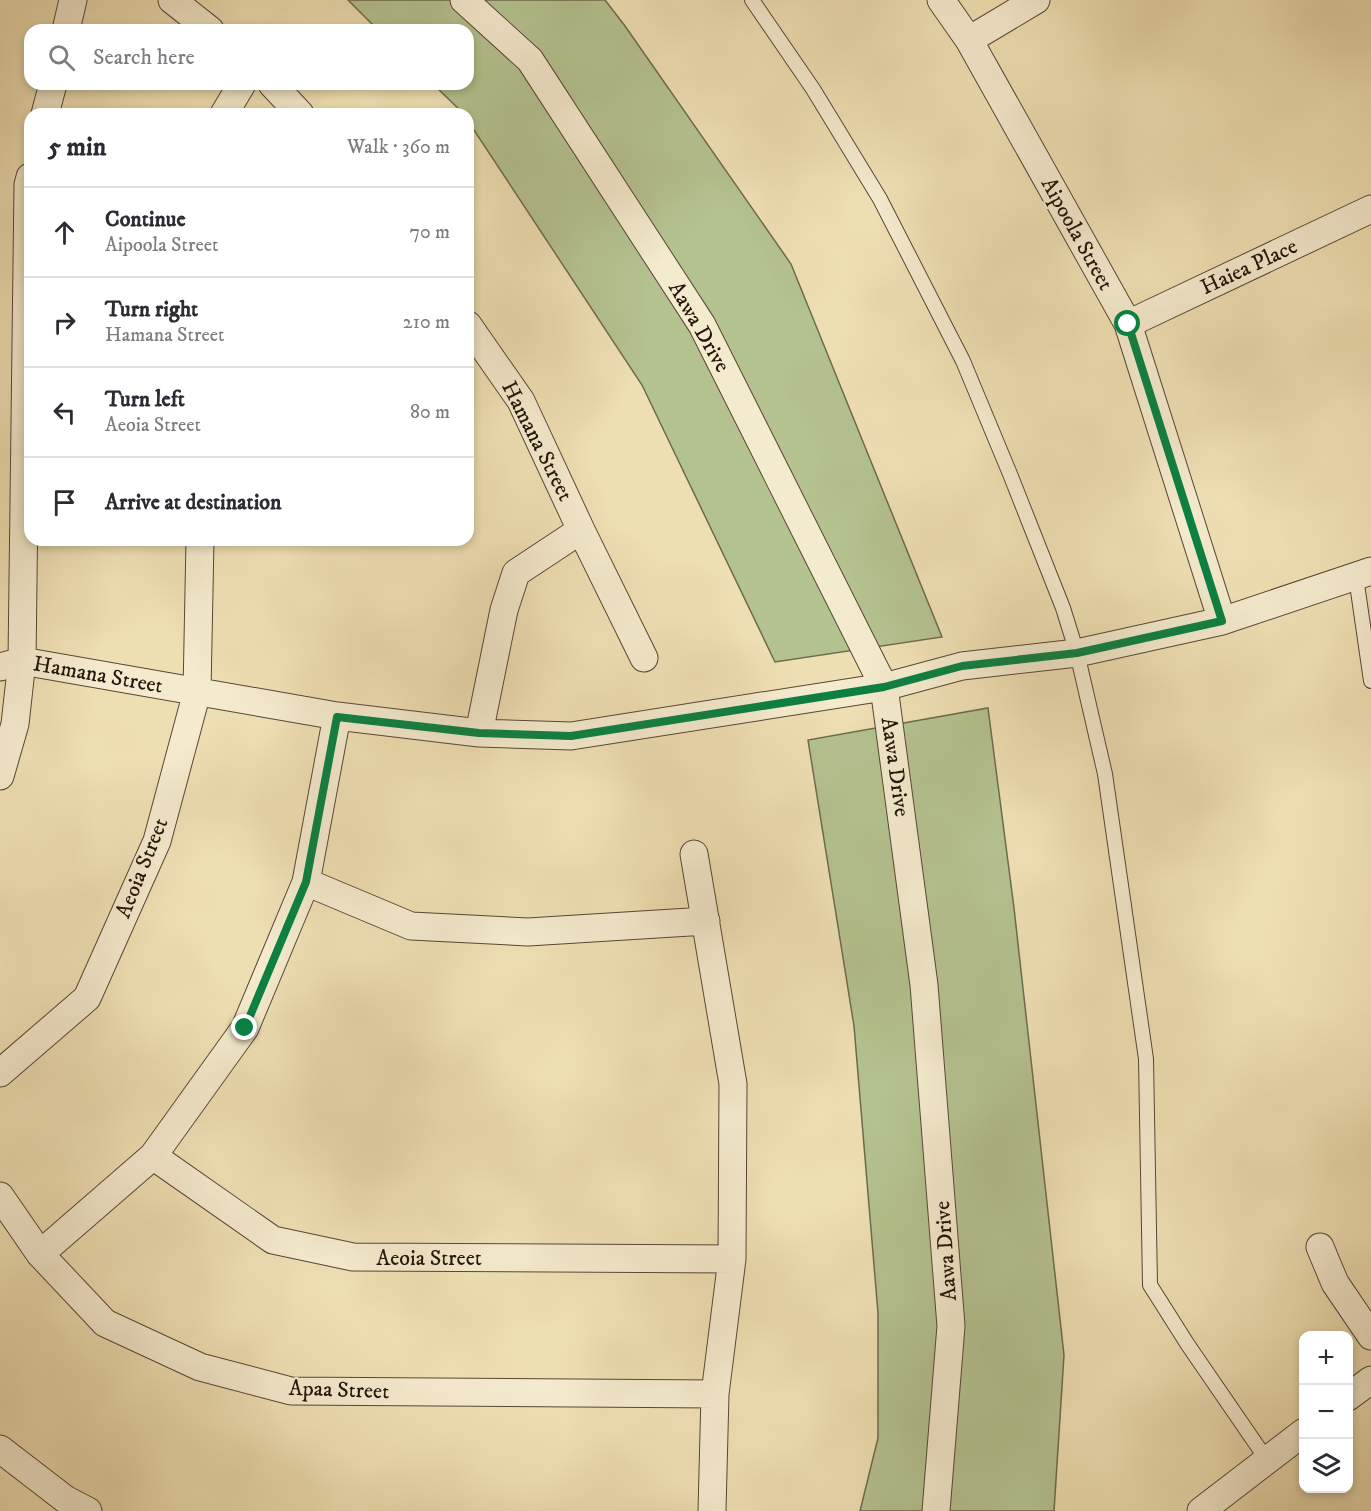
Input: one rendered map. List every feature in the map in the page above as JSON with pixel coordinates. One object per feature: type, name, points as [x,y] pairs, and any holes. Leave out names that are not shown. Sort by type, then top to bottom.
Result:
[{"type":"street","points":[[67,24],[73,0]]},
{"type":"street","points":[[172,0],[202,24]]},
{"type":"street","name":"Aawa Drive","points":[[464,0],[530,60],[702,325],[884,687],[924,985],[951,1326],[936,1511]]},
{"type":"street","name":"Aipoola Street","points":[[941,0],[969,40],[1128,324],[1222,621]]},
{"type":"street","points":[[969,40],[1036,0]]},
{"type":"street","points":[[47,108],[51,90]]},
{"type":"street","points":[[228,108],[238,90]]},
{"type":"street","points":[[278,90],[294,108]]},
{"type":"street","name":"Haiea Place","points":[[1128,324],[1371,209]]},
{"type":"street","points":[[0,776],[15,724],[11,664],[24,298]]},
{"type":"street","name":"Hamana Street","points":[[474,334],[521,401],[644,658]]},
{"type":"street","name":"Hamana Street","points":[[479,733],[504,610],[516,573],[581,530]]},
{"type":"street","name":"Hamana Street","points":[[197,692],[200,546]]},
{"type":"street","name":"Hamana Street","points":[[11,664],[197,692],[337,717],[479,733],[571,736],[884,687],[962,666],[1077,653],[1222,621],[1363,574]]},
{"type":"street","name":"Aeoia Street","points":[[0,1073],[87,998],[157,841],[197,692]]},
{"type":"street","points":[[40,1254],[153,1156],[245,1028],[306,882],[337,717]]},
{"type":"street","points":[[693,854],[734,1084],[732,1259],[715,1394],[712,1511]]},
{"type":"street","points":[[306,882],[411,926],[528,932],[706,921]]},
{"type":"street","name":"Aeoia Street","points":[[153,1156],[273,1240],[353,1257],[732,1259]]},
{"type":"street","name":"Apaa Street","points":[[0,1196],[40,1254],[105,1323],[201,1367],[291,1391],[715,1394]]},
{"type":"street","points":[[1320,1247],[1335,1283],[1371,1336]]},
{"type":"street","points":[[1353,1393],[1371,1380]]},
{"type":"street","points":[[1201,1511],[1299,1436]]},
{"type":"street","points":[[0,1449],[65,1499],[88,1511]]},
{"type":"lane","points":[[752,0],[813,89],[880,200],[963,361],[1064,608],[1077,653],[1105,774],[1146,1059],[1150,1285],[1266,1460]]},
{"type":"lane","points":[[1363,574],[1371,681]]},
{"type":"green space","points":[[348,0],[605,0],[791,264],[942,637],[775,662],[642,385],[474,130],[474,108],[458,108],[439,90],[474,90],[474,24],[372,24]]},
{"type":"green space","points":[[988,708],[1014,908],[1064,1355],[1054,1511],[860,1511],[878,1438],[878,1313],[854,1026],[808,740]]},
{"type":"route","points":[[245,1028],[306,882],[337,717],[479,733],[571,736],[884,687],[962,666],[1077,653],[1222,621],[1128,324]]}]
